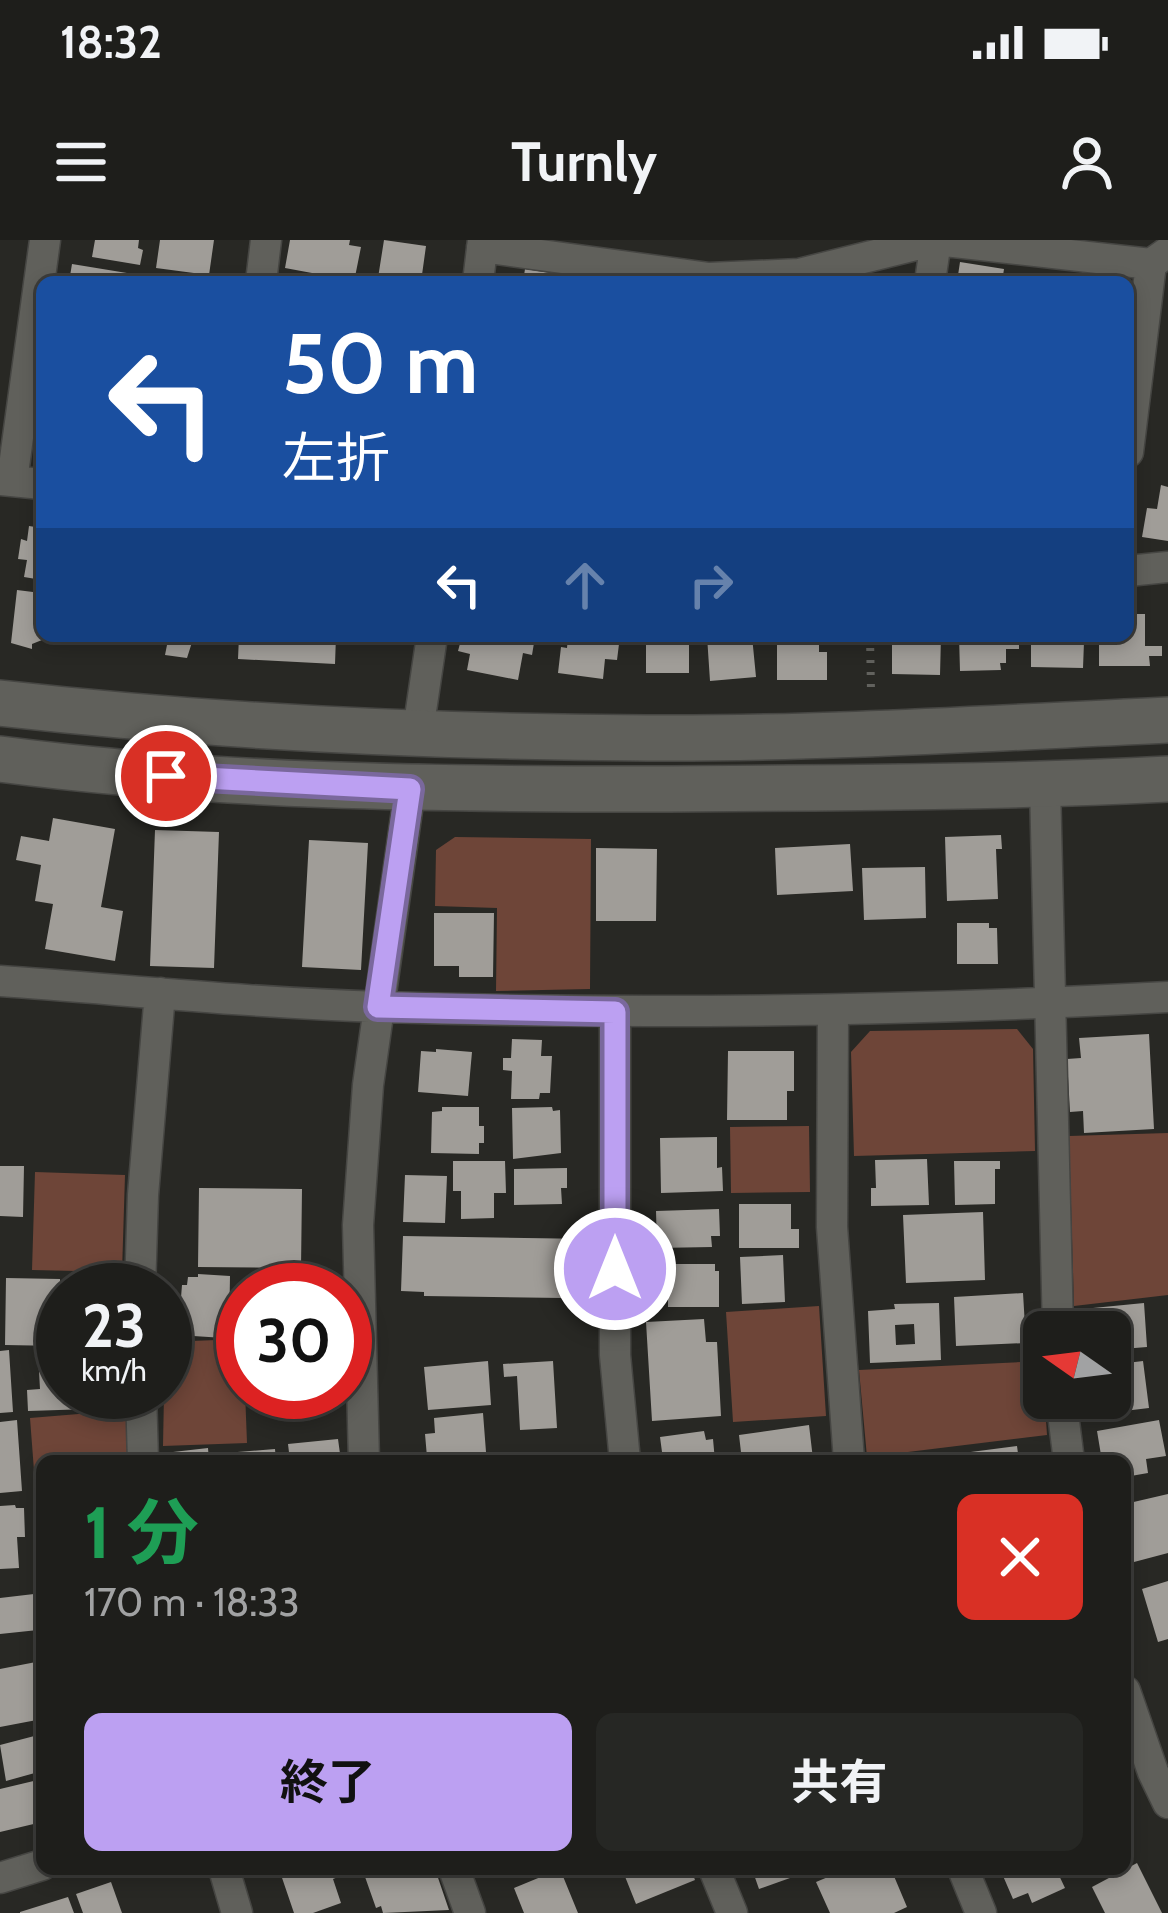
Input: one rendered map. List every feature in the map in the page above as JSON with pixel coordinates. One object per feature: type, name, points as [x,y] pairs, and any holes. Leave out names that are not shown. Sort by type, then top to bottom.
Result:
[{"type":"street","points":[[41,276],[45,240]]},
{"type":"street","points":[[262,276],[266,240]]},
{"type":"street","points":[[931,276],[936,240]]},
{"type":"street","points":[[754,276],[799,274],[936,240],[1159,258],[1134,414]]},
{"type":"street","points":[[479,276],[483,243],[615,272],[678,276]]},
{"type":"street","points":[[18,481],[36,320]]},
{"type":"street","points":[[1134,570],[1168,567]]},
{"type":"street","points":[[418,731],[431,642]]},
{"type":"street","points":[[0,703],[225,724],[692,737],[1168,720]]},
{"type":"street","points":[[0,759],[204,780],[410,789],[1045,785],[1168,778]]},
{"type":"street","points":[[1045,785],[1057,1311]]},
{"type":"street","points":[[364,1455],[358,1225],[378,1007],[410,789]]},
{"type":"street","points":[[0,981],[378,1007],[615,1012],[833,1012],[1168,997]]},
{"type":"street","points":[[141,1263],[160,993]]},
{"type":"street","points":[[615,1012],[615,1355],[624,1455]]},
{"type":"street","points":[[833,1012],[832,1227],[849,1455]]},
{"type":"street","points":[[142,1419],[143,1455]]},
{"type":"street","points":[[1064,1419],[1069,1455]]},
{"type":"street","points":[[1131,1707],[1168,1803]]},
{"type":"street","points":[[0,1878],[36,1867]]},
{"type":"street","points":[[226,1875],[237,1913]]},
{"type":"street","points":[[456,1875],[470,1913]]},
{"type":"street","points":[[716,1875],[731,1913]]},
{"type":"street","points":[[965,1875],[981,1913]]},
{"type":"path","points":[[870,642],[871,691]]},
{"type":"shaded area","points":[[455,837],[591,839],[590,989],[496,991],[497,908],[435,906],[436,850]]},
{"type":"shaded area","points":[[1017,1029],[1033,1049],[1035,1151],[854,1156],[851,1052],[870,1031]]},
{"type":"shaded area","points":[[809,1126],[810,1192],[731,1193],[730,1127]]},
{"type":"shaded area","points":[[1168,1133],[1168,1295],[1074,1306],[1069,1136]]},
{"type":"shaded area","points":[[35,1172],[125,1175],[122,1263],[36,1263],[32,1270]]},
{"type":"shaded area","points":[[819,1306],[826,1416],[733,1422],[726,1312]]},
{"type":"shaded area","points":[[216,1340],[216,1419],[246,1419],[247,1443],[163,1446],[164,1419],[192,1419],[192,1341]]},
{"type":"shaded area","points":[[1023,1362],[1023,1419],[1046,1419],[1047,1435],[867,1455],[859,1370]]},
{"type":"shaded area","points":[[30,1418],[128,1419],[131,1455],[36,1455],[36,1497]]},
{"type":"building","points":[[95,240],[139,240],[140,265],[92,257]]},
{"type":"building","points":[[160,240],[214,240],[209,275],[156,268]]},
{"type":"building","points":[[290,240],[350,240],[349,245],[361,247],[355,276],[312,276],[285,268]]},
{"type":"building","points":[[384,240],[426,246],[422,276],[378,276]]},
{"type":"building","points":[[960,262],[1004,269],[1003,276],[958,276]]},
{"type":"building","points":[[72,264],[133,274],[133,276],[70,276]]},
{"type":"building","points":[[525,269],[569,276],[524,276]]},
{"type":"building","points":[[1161,485],[1168,487],[1168,541],[1142,537],[1147,508],[1157,509]]},
{"type":"building","points":[[29,526],[36,527],[36,579],[24,577],[27,560],[18,559],[21,539],[27,541]]},
{"type":"building","points":[[17,590],[36,592],[37,642],[32,649],[11,643]]},
{"type":"building","points":[[1134,614],[1145,614],[1145,646],[1162,646],[1162,656],[1149,656],[1150,666],[1099,666],[1099,642],[1134,642]]},
{"type":"building","points":[[192,642],[187,658],[165,655],[167,645],[159,644]]},
{"type":"building","points":[[239,642],[336,642],[335,664],[238,659]]},
{"type":"building","points":[[460,642],[534,643],[532,655],[523,653],[518,680],[467,670],[470,654],[458,651]]},
{"type":"building","points":[[568,642],[619,642],[617,660],[605,659],[603,679],[558,673],[561,647],[567,648]]},
{"type":"building","points":[[646,642],[689,642],[689,673],[646,673]]},
{"type":"building","points":[[707,642],[753,642],[756,677],[710,681]]},
{"type":"building","points":[[777,642],[819,642],[819,652],[827,652],[827,680],[777,680]]},
{"type":"building","points":[[892,642],[941,642],[940,675],[892,674]]},
{"type":"building","points":[[959,642],[1019,642],[1019,649],[1006,649],[1001,670],[960,671]]},
{"type":"building","points":[[1031,642],[1084,642],[1083,668],[1031,667]]},
{"type":"building","points":[[53,818],[115,829],[101,907],[123,911],[115,961],[45,949],[53,904],[35,901],[41,865],[16,860],[21,836],[49,841]]},
{"type":"building","points":[[155,830],[219,832],[214,968],[150,966]]},
{"type":"building","points":[[1001,835],[1002,849],[996,849],[998,899],[947,901],[945,837]]},
{"type":"building","points":[[309,840],[368,843],[361,970],[302,967]]},
{"type":"building","points":[[850,844],[853,891],[777,895],[775,848]]},
{"type":"building","points":[[596,848],[657,849],[656,921],[596,921]]},
{"type":"building","points":[[925,867],[926,918],[864,920],[862,868]]},
{"type":"building","points":[[434,913],[494,913],[493,977],[459,977],[459,966],[434,966]]},
{"type":"building","points":[[957,923],[989,923],[989,928],[997,928],[998,964],[957,964]]},
{"type":"building","points":[[1149,1034],[1154,1129],[1084,1133],[1083,1111],[1070,1112],[1067,1059],[1081,1058],[1079,1038]]},
{"type":"building","points":[[512,1039],[542,1040],[541,1056],[552,1056],[550,1093],[540,1093],[539,1099],[511,1099],[512,1071],[503,1070],[503,1058],[511,1058]]},
{"type":"building","points":[[421,1051],[472,1052],[468,1096],[418,1092]]},
{"type":"building","points":[[728,1051],[794,1051],[794,1091],[787,1091],[787,1120],[727,1120]]},
{"type":"building","points":[[442,1107],[479,1107],[484,1143],[479,1143],[479,1154],[431,1153],[432,1112]]},
{"type":"building","points":[[512,1108],[560,1110],[561,1153],[513,1159]]},
{"type":"building","points":[[717,1137],[723,1191],[661,1193],[660,1138]]},
{"type":"building","points":[[927,1159],[929,1205],[871,1206],[875,1160]]},
{"type":"building","points":[[453,1161],[505,1161],[506,1193],[494,1193],[494,1218],[461,1219],[461,1191],[453,1191]]},
{"type":"building","points":[[954,1161],[1000,1161],[1000,1169],[995,1169],[995,1204],[955,1205]]},
{"type":"building","points":[[0,1166],[24,1166],[23,1217],[0,1216]]},
{"type":"building","points":[[567,1168],[562,1204],[514,1205],[514,1169]]},
{"type":"building","points":[[405,1175],[447,1176],[445,1223],[403,1222]]},
{"type":"building","points":[[199,1188],[302,1189],[301,1263],[198,1267]]},
{"type":"building","points":[[739,1204],[791,1204],[791,1229],[799,1229],[799,1248],[739,1248]]},
{"type":"building","points":[[719,1209],[720,1236],[711,1236],[712,1247],[657,1248],[656,1211]]},
{"type":"building","points":[[983,1212],[985,1280],[906,1283],[903,1215]]},
{"type":"building","points":[[403,1236],[593,1239],[592,1294],[563,1294],[563,1298],[424,1296],[424,1292],[401,1291]]},
{"type":"building","points":[[783,1255],[785,1302],[742,1304],[740,1257]]},
{"type":"building","points":[[651,1264],[715,1264],[719,1307],[668,1307],[668,1297],[650,1292]]},
{"type":"building","points":[[216,1275],[216,1337],[192,1336],[192,1277]]},
{"type":"building","points":[[6,1278],[36,1279],[36,1346],[5,1345]]},
{"type":"building","points":[[1023,1293],[1023,1343],[956,1346],[954,1297]]},
{"type":"building","points":[[939,1303],[941,1360],[870,1363],[868,1311],[895,1309],[894,1304]],"holes":[[[914,1324],[915,1344],[896,1345],[895,1325]]]},
{"type":"building","points":[[1144,1303],[1147,1347],[1131,1348],[1131,1311],[1093,1308]]},
{"type":"building","points":[[704,1319],[706,1342],[717,1342],[721,1416],[652,1421],[646,1322]]},
{"type":"building","points":[[9,1350],[13,1412],[0,1413],[0,1351]]},
{"type":"building","points":[[488,1361],[491,1405],[428,1410],[424,1367]]},
{"type":"building","points":[[553,1361],[557,1428],[520,1430],[517,1376],[504,1377],[503,1364]]},
{"type":"building","points":[[1143,1361],[1149,1408],[1131,1410],[1131,1362]]},
{"type":"building","points":[[36,1389],[36,1411],[28,1411],[27,1390]]},
{"type":"building","points":[[483,1413],[486,1452],[427,1455],[425,1434],[435,1433],[434,1418]]},
{"type":"building","points":[[17,1420],[22,1491],[0,1493],[0,1422]]},
{"type":"building","points":[[1159,1420],[1166,1456],[1146,1459],[1148,1473],[1131,1476],[1131,1455],[1101,1455],[1097,1431]]},
{"type":"building","points":[[809,1425],[813,1455],[741,1455],[739,1435]]},
{"type":"building","points":[[704,1431],[706,1440],[713,1439],[714,1455],[653,1455],[662,1452],[660,1437]]},
{"type":"building","points":[[338,1439],[340,1455],[289,1455],[288,1444]]},
{"type":"building","points":[[1017,1446],[1018,1455],[963,1455]]},
{"type":"building","points":[[208,1448],[209,1455],[173,1455]]},
{"type":"building","points":[[275,1449],[276,1455],[225,1455]]},
{"type":"building","points":[[1168,1494],[1168,1553],[1134,1562],[1131,1503]]},
{"type":"building","points":[[0,1506],[24,1508],[25,1537],[17,1537],[19,1568],[0,1569]]},
{"type":"building","points":[[1168,1581],[1168,1639],[1158,1642],[1142,1589]]},
{"type":"building","points":[[34,1594],[36,1630],[0,1634],[0,1598]]},
{"type":"building","points":[[36,1662],[36,1720],[0,1727],[0,1669]]},
{"type":"building","points":[[36,1736],[36,1773],[6,1781],[0,1745]]},
{"type":"building","points":[[36,1780],[36,1823],[0,1832],[0,1789]]},
{"type":"building","points":[[1137,1863],[1162,1913],[1105,1913],[1092,1887],[1114,1875],[1131,1875],[1131,1866]]},
{"type":"building","points":[[281,1875],[338,1875],[333,1879],[341,1903],[313,1913],[294,1913]]},
{"type":"building","points":[[364,1875],[437,1875],[449,1910],[383,1913],[381,1906],[376,1908]]},
{"type":"building","points":[[545,1875],[562,1875],[578,1913],[524,1913],[514,1888]]},
{"type":"building","points":[[624,1875],[693,1875],[695,1880],[636,1904]]},
{"type":"building","points":[[754,1875],[798,1875],[759,1889]]},
{"type":"building","points":[[833,1875],[894,1875],[907,1907],[894,1913],[830,1913],[816,1882]]},
{"type":"building","points":[[1003,1875],[1059,1875],[1065,1888],[1032,1903],[1028,1893],[1013,1899]]},
{"type":"building","points":[[111,1882],[122,1913],[83,1913],[76,1894]]},
{"type":"building","points":[[68,1897],[74,1913],[20,1913],[20,1912]]},
{"type":"route","points":[[166,776],[410,789],[378,1007],[615,1012],[615,1269]]}]
